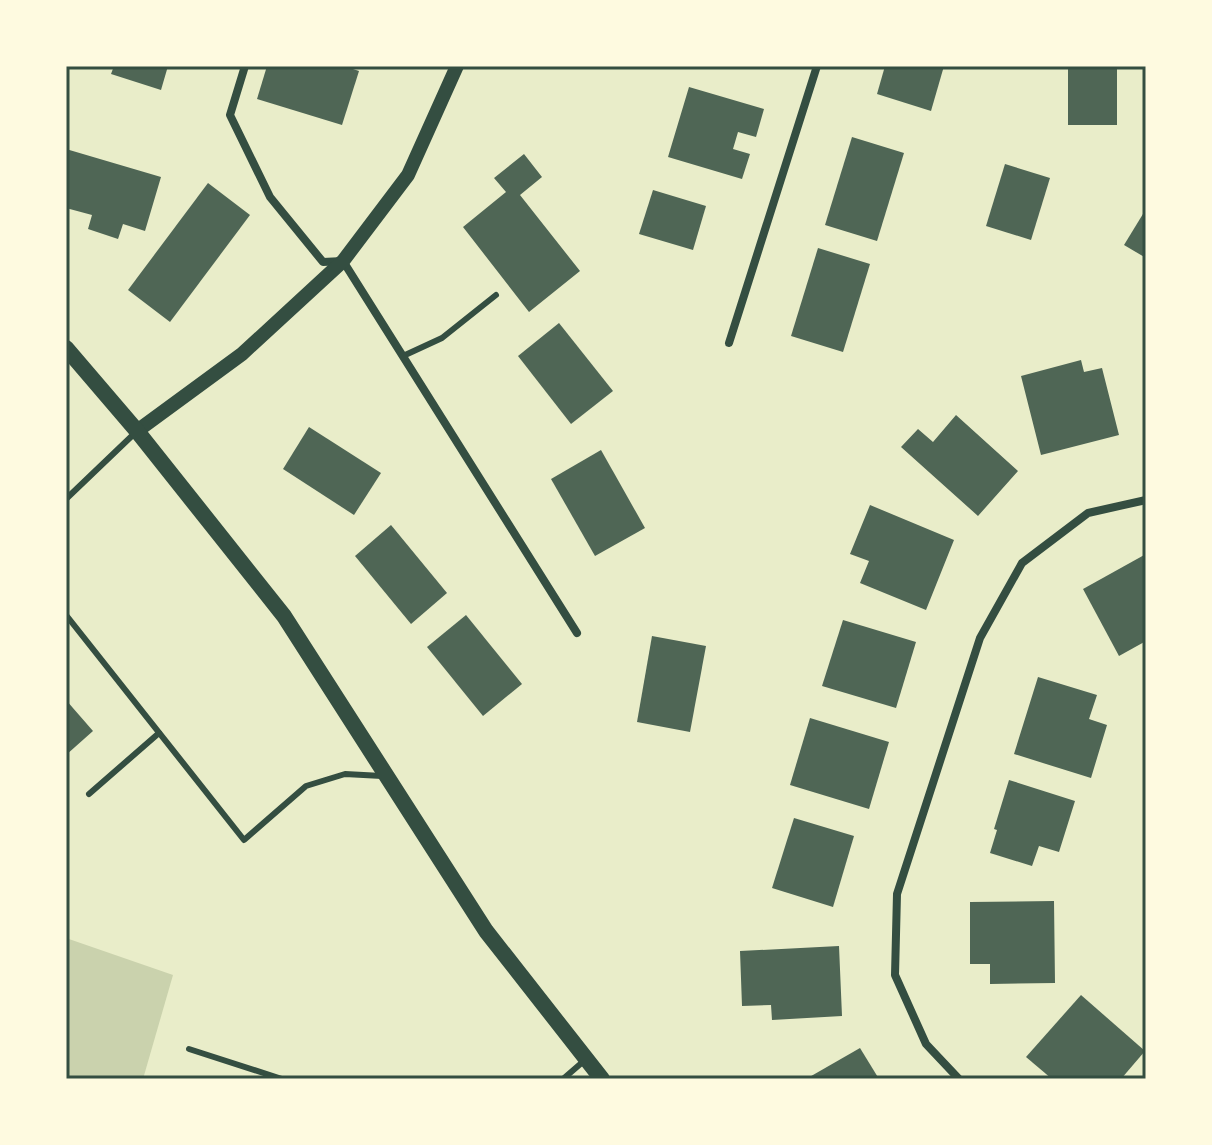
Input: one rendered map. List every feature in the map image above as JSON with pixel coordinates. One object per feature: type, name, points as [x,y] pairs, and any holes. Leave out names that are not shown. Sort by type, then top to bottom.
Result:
[{"type":"main road","points":[[66,348],[137,431],[284,616],[486,931],[602,1079]]},
{"type":"street","points":[[245,66],[230,115],[270,197],[323,262],[343,261]]},
{"type":"street","points":[[137,431],[242,354],[343,261],[408,175],[457,66]]},
{"type":"street","points":[[729,343],[817,66]]},
{"type":"street","points":[[343,261],[577,633]]},
{"type":"street","points":[[959,1079],[926,1044],[895,975],[897,894],[980,638],[1022,563],[1088,513],[1146,500]]},
{"type":"lane","points":[[403,356],[442,338],[496,295]]},
{"type":"lane","points":[[66,499],[137,431]]},
{"type":"lane","points":[[66,615],[244,840],[306,786],[345,774],[386,776]]},
{"type":"lane","points":[[89,794],[159,733]]},
{"type":"lane","points":[[189,1049],[282,1079]]},
{"type":"lane","points":[[563,1079],[585,1060]]},
{"type":"green space","points":[[66,938],[173,975],[143,1079],[66,1079]]},
{"type":"building","points":[[114,66],[168,66],[161,90],[111,74]]},
{"type":"building","points":[[267,66],[344,66],[359,71],[342,125],[257,99]]},
{"type":"building","points":[[885,66],[944,66],[931,111],[877,94]]},
{"type":"building","points":[[1068,66],[1117,66],[1117,125],[1068,125]]},
{"type":"building","points":[[689,87],[764,109],[756,137],[738,132],[733,149],[750,154],[742,179],[668,157]]},
{"type":"building","points":[[852,137],[904,153],[877,241],[825,225]]},
{"type":"building","points":[[66,149],[161,177],[145,231],[123,224],[118,239],[88,229],[92,215],[66,208]]},
{"type":"building","points":[[524,154],[542,177],[520,195],[580,271],[529,312],[463,227],[506,192],[494,178]]},
{"type":"building","points":[[1005,164],[1050,178],[1031,240],[986,226]]},
{"type":"building","points":[[208,183],[250,215],[170,322],[128,290]]},
{"type":"building","points":[[653,190],[706,206],[693,250],[639,234]]},
{"type":"building","points":[[1146,209],[1146,258],[1124,245]]},
{"type":"building","points":[[818,248],[870,264],[843,352],[791,336]]},
{"type":"building","points":[[559,323],[613,391],[571,424],[518,356]]},
{"type":"building","points":[[1081,360],[1084,372],[1102,368],[1119,435],[1041,455],[1021,376]]},
{"type":"building","points":[[956,415],[1018,471],[978,516],[901,447],[918,429],[933,442]]},
{"type":"building","points":[[309,427],[381,473],[354,515],[283,469]]},
{"type":"building","points":[[601,450],[645,528],[595,556],[551,479]]},
{"type":"building","points":[[870,505],[954,540],[926,610],[860,583],[869,561],[850,554]]},
{"type":"building","points":[[391,525],[447,593],[411,624],[355,556]]},
{"type":"building","points":[[1146,554],[1146,641],[1119,656],[1083,589]]},
{"type":"building","points":[[466,615],[522,684],[483,716],[427,647]]},
{"type":"building","points":[[843,620],[916,642],[896,708],[822,686]]},
{"type":"building","points":[[652,636],[706,646],[690,732],[637,722]]},
{"type":"building","points":[[1038,677],[1097,695],[1089,719],[1107,725],[1091,778],[1014,754]]},
{"type":"building","points":[[66,700],[93,731],[66,755]]},
{"type":"building","points":[[810,718],[889,742],[869,809],[790,785]]},
{"type":"building","points":[[1009,780],[1075,801],[1059,852],[1039,846],[1032,866],[990,853]]},
{"type":"building","points":[[794,818],[854,836],[833,907],[772,888]]},
{"type":"building","points":[[1054,901],[1055,983],[990,984],[990,964],[970,964],[970,902]]},
{"type":"building","points":[[839,946],[842,1016],[772,1020],[771,1005],[742,1006],[740,951]]},
{"type":"building","points":[[1081,995],[1145,1051],[1121,1079],[1052,1079],[1026,1057]]},
{"type":"building","points":[[860,1048],[879,1079],[806,1079]]}]
